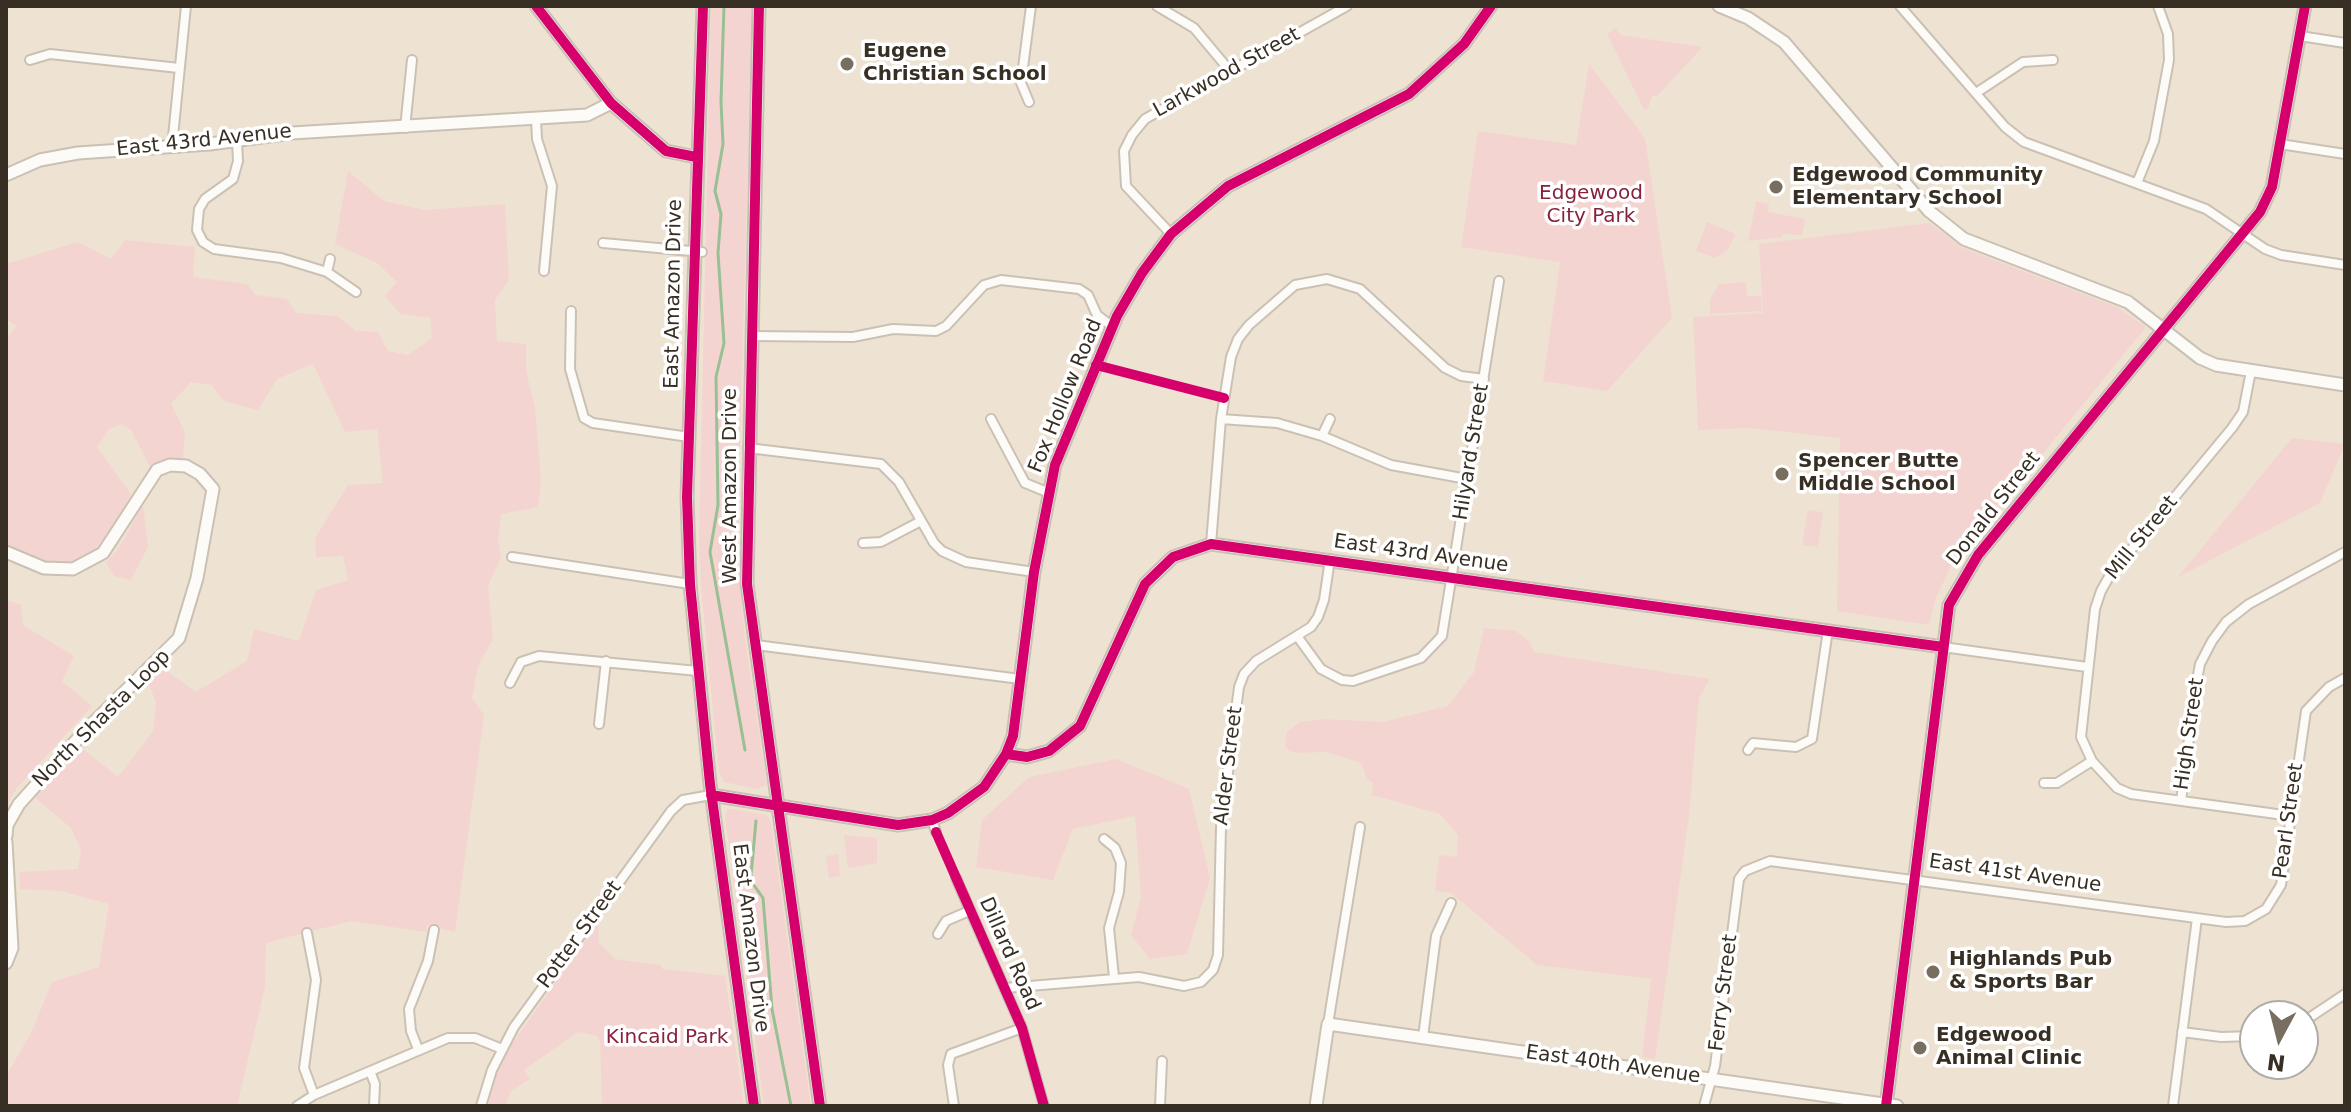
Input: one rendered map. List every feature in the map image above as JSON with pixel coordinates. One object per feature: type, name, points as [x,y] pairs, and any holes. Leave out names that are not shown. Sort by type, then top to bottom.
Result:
[{"type":"street","points":[[172,147],[186,6]]},
{"type":"street","points":[[536,6],[611,103],[666,151],[696,157]]},
{"type":"street","name":"East Amazon Drive","points":[[703,6],[696,157],[698,252],[689,437],[690,584],[711,795],[754,1106]]},
{"type":"street","name":"West Amazon Drive","points":[[759,6],[747,584],[820,1106]]},
{"type":"street","points":[[1029,102],[1021,83],[1031,6]]},
{"type":"street","points":[[1157,6],[1185,19],[1230,71]]},
{"type":"street","points":[[1185,19],[1186,6]]},
{"type":"street","name":"Larkwood Street","points":[[1171,234],[1126,186],[1124,151],[1145,119],[1347,6]]},
{"type":"street","name":"Fox Hollow Road","points":[[711,795],[880,823],[934,826],[984,787],[1006,754],[1013,736],[1047,492],[1070,423],[1113,327],[1142,273],[1171,234],[1228,186],[1409,94],[1464,44],[1491,6]]},
{"type":"street","points":[[1719,6],[1748,18],[1784,42],[1947,227],[1987,250],[2128,302],[2200,358],[2251,371],[2345,385]]},
{"type":"street","points":[[1915,6],[1903,10],[2005,127],[2024,142],[2212,211],[2265,249],[2281,255],[2345,265]]},
{"type":"street","points":[[2137,183],[2154,141],[2169,60],[2168,34],[2158,6]]},
{"type":"street","name":"Donald Street","points":[[1890,1106],[1914,878],[1949,605],[1978,555],[2267,200],[2305,6]]},
{"type":"street","points":[[2300,36],[2345,43]]},
{"type":"street","points":[[30,60],[50,54],[179,68]]},
{"type":"street","points":[[405,128],[412,60]]},
{"type":"street","points":[[1976,93],[2023,62],[2053,60]]},
{"type":"street","name":"East 43rd Avenue","points":[[6,175],[59,156],[237,141],[292,133],[594,114],[611,103]]},
{"type":"street","points":[[536,119],[538,143],[552,186],[544,271]]},
{"type":"street","points":[[237,141],[238,161],[233,179],[205,199],[199,209],[197,230],[203,242],[214,249],[281,258],[327,272],[356,292]]},
{"type":"street","points":[[2280,144],[2345,154]]},
{"type":"street","name":"East Amazon Drive","points":[[603,243],[698,252]]},
{"type":"street","points":[[327,272],[330,259]]},
{"type":"street","points":[[1211,544],[1221,419],[1231,357],[1238,339],[1284,294],[1311,279],[1342,281],[1360,289],[1382,305],[1445,368],[1461,376],[1484,379]]},
{"type":"street","points":[[751,336],[853,337],[893,329],[936,331],[946,326],[984,285],[1001,280],[1079,289],[1088,295],[1097,315],[1113,327]]},
{"type":"street","name":"Hilyard Street","points":[[1297,636],[1321,669],[1342,680],[1363,679],[1421,658],[1442,636],[1499,281]]},
{"type":"street","points":[[571,311],[570,369],[584,418],[593,423],[689,437]]},
{"type":"street","name":"Mill Street","points":[[2092,761],[2081,737],[2080,724],[2095,609],[2101,591],[2110,575],[2238,420],[2243,412],[2251,371]]},
{"type":"street","points":[[991,419],[1025,483],[1047,492]]},
{"type":"street","points":[[1221,419],[1277,423],[1322,436],[1391,465],[1467,479]]},
{"type":"street","points":[[1322,436],[1330,419]]},
{"type":"street","points":[[748,448],[881,464],[899,482],[934,543],[953,558],[1034,572]]},
{"type":"street","name":"North Shasta Loop","points":[[6,552],[57,571],[91,561],[108,547],[152,474],[166,466],[192,469],[213,489],[197,578],[179,638],[84,732],[19,804],[7,825],[6,836]]},
{"type":"street","points":[[863,543],[881,542],[921,521]]},
{"type":"street","name":"East 43rd Avenue","points":[[1006,754],[1027,757],[1049,751],[1080,726],[1145,584],[1173,557],[1211,544],[2087,667]]},
{"type":"street","name":"High Street","points":[[2181,801],[2200,664],[2212,641],[2226,622],[2249,604],[2345,552]]},
{"type":"street","points":[[512,557],[690,584]]},
{"type":"street","name":"Alder Street","points":[[1114,977],[1147,977],[1176,986],[1201,982],[1217,963],[1221,827],[1239,687],[1256,661],[1311,627],[1322,610],[1330,559]]},
{"type":"street","points":[[1748,750],[1753,743],[1796,747],[1812,739],[1828,630]]},
{"type":"street","points":[[756,645],[1020,679]]},
{"type":"street","points":[[519,650],[531,657],[698,671]]},
{"type":"street","points":[[510,683],[521,662],[531,657]]},
{"type":"street","points":[[599,724],[606,661]]},
{"type":"street","name":"Pearl Street","points":[[2197,918],[2245,921],[2271,904],[2283,877],[2306,711],[2329,687],[2345,678]]},
{"type":"street","points":[[2044,783],[2057,783],[2092,761],[2117,788],[2181,801],[2291,816]]},
{"type":"street","name":"Potter Street","points":[[481,1106],[502,1049],[530,1003],[676,805],[711,795]]},
{"type":"street","points":[[1316,1106],[1360,827]]},
{"type":"street","points":[[1005,988],[1114,977],[1109,928],[1119,892],[1121,863],[1115,848],[1104,839]]},
{"type":"street","points":[[6,842],[12,948],[6,963]]},
{"type":"street","name":"East 41st Avenue","points":[[1739,879],[1745,871],[1770,861],[2197,918]]},
{"type":"street","name":"Dillard Road","points":[[956,878],[1022,1028],[1044,1106]]},
{"type":"street","name":"Ferry Street","points":[[1704,1106],[1715,1066],[1739,879]]},
{"type":"street","points":[[1423,1037],[1436,936],[1451,903]]},
{"type":"street","name":"Dillard Road","points":[[938,934],[946,921],[969,911]]},
{"type":"street","points":[[2173,1106],[2197,918]]},
{"type":"street","points":[[418,1049],[411,1031],[409,1009],[428,961],[434,930]]},
{"type":"street","points":[[307,933],[316,980],[304,1068],[314,1095]]},
{"type":"street","points":[[2319,1011],[2345,994]]},
{"type":"street","name":"East 40th Avenue","points":[[1328,1024],[1890,1106]]},
{"type":"street","name":"Dillard Road","points":[[954,1106],[948,1065],[951,1054],[1022,1028]]},
{"type":"street","points":[[2182,1032],[2239,1035]]},
{"type":"street","points":[[297,1106],[314,1095],[418,1049],[461,1037],[502,1049]]},
{"type":"street","points":[[1160,1106],[1162,1061]]},
{"type":"street","points":[[370,1071],[374,1106]]},
{"type":"green space","points":[[711,6],[752,6],[737,555],[745,638],[767,785],[757,789],[724,782],[719,772],[701,587],[699,536]]},
{"type":"green space","points":[[1616,28],[1620,35],[1703,47],[1657,96],[1652,96],[1648,108],[1644,110],[1607,34]]},
{"type":"green space","name":"Edgewood City Park","points":[[1589,64],[1645,138],[1672,318],[1607,391],[1543,381],[1560,262],[1461,247],[1478,131],[1576,145]]},
{"type":"green space","points":[[348,171],[384,201],[425,210],[505,204],[509,280],[495,300],[497,341],[526,344],[526,371],[535,408],[541,482],[538,507],[501,514],[498,540],[501,557],[488,586],[493,639],[478,666],[472,698],[484,715],[455,932],[427,925],[426,932],[351,921],[266,943],[265,987],[237,1106],[6,1106],[6,1076],[31,1033],[52,982],[99,967],[109,904],[61,891],[20,889],[19,872],[78,869],[81,850],[71,828],[35,798],[83,749],[118,777],[153,731],[156,703],[149,684],[164,669],[196,692],[247,661],[254,629],[299,641],[316,590],[348,580],[343,556],[316,557],[315,538],[348,485],[383,483],[377,429],[345,432],[313,364],[277,379],[258,410],[223,401],[212,385],[191,382],[171,404],[185,432],[183,458],[173,458],[150,467],[131,430],[121,424],[109,429],[97,447],[131,494],[105,545],[93,555],[64,566],[52,565],[6,546],[6,341],[16,326],[6,318],[6,264],[78,242],[111,259],[125,240],[195,247],[193,277],[247,284],[256,295],[287,299],[296,313],[337,316],[356,331],[378,332],[388,351],[408,355],[432,338],[430,318],[400,314],[385,296],[397,282],[377,263],[335,244]]},
{"type":"green space","points":[[1756,201],[1769,204],[1768,212],[1805,219],[1802,235],[1782,234],[1782,237],[1748,241]]},
{"type":"green space","points":[[1707,222],[1736,234],[1727,251],[1715,258],[1696,251]]},
{"type":"green space","points":[[1929,223],[1963,248],[2117,307],[2146,327],[1951,566],[1935,600],[1929,625],[1837,611],[1840,438],[1750,428],[1698,430],[1693,317],[1763,313],[1759,244]]},
{"type":"green space","points":[[1746,282],[1747,296],[1761,296],[1762,311],[1710,314],[1710,299],[1719,284]]},
{"type":"green space","points":[[2292,438],[2345,444],[2320,503],[2178,577]]},
{"type":"green space","points":[[143,505],[148,547],[131,580],[114,576],[106,563],[117,551]]},
{"type":"green space","points":[[1808,510],[1823,512],[1818,547],[1802,545]]},
{"type":"green space","points":[[6,600],[21,605],[23,625],[74,656],[62,681],[92,706],[17,788],[6,805]]},
{"type":"green space","points":[[1484,628],[1516,631],[1530,642],[1534,652],[1710,679],[1699,698],[1689,816],[1655,1059],[1642,1057],[1651,979],[1537,965],[1451,893],[1435,891],[1439,855],[1457,857],[1458,835],[1440,814],[1372,795],[1373,783],[1367,779],[1361,763],[1326,752],[1289,751],[1285,745],[1287,732],[1300,722],[1323,719],[1383,722],[1448,706],[1474,672]]},
{"type":"green space","points":[[1116,759],[1189,789],[1210,878],[1187,954],[1150,959],[1131,935],[1141,897],[1135,816],[1073,829],[1053,880],[976,867],[982,820],[1029,777]]},
{"type":"green space","points":[[727,810],[767,815],[771,822],[811,1106],[764,1106],[725,817]]},
{"type":"green space","points":[[844,835],[877,838],[877,863],[848,868]]},
{"type":"green space","points":[[838,854],[840,876],[829,878],[826,856]]},
{"type":"green space","name":"Kincaid Park","points":[[599,921],[598,942],[615,959],[661,965],[662,969],[725,976],[744,1106],[602,1106],[600,1041],[597,1036],[578,1032],[524,1070],[530,1079],[511,1091],[505,1106],[488,1106],[496,1076],[512,1044]]},
{"type":"waterway","points":[[724,6],[723,144],[715,191],[721,214],[718,253],[724,343],[716,377],[718,505],[710,552],[745,750]]},
{"type":"waterway","points":[[756,821],[751,875],[763,898],[772,1009],[791,1106]]},
{"type":"cycle path","points":[[536,6],[611,103],[666,151],[696,157]]},
{"type":"cycle path","points":[[703,6],[687,497],[690,584],[710,784],[754,1106]]},
{"type":"cycle path","points":[[759,6],[747,584],[820,1106]]},
{"type":"cycle path","points":[[711,795],[898,825],[932,820],[948,813],[984,787],[1006,754],[1013,736],[1034,572],[1055,465],[1117,316],[1142,273],[1171,234],[1228,186],[1409,94],[1464,44],[1491,6]]},
{"type":"cycle path","points":[[1886,1106],[1949,605],[1978,555],[2260,212],[2272,187],[2305,6]]},
{"type":"cycle path","points":[[1096,365],[1224,398]]},
{"type":"cycle path","points":[[1006,754],[1027,757],[1049,751],[1080,726],[1145,584],[1173,557],[1211,544],[1943,647]]},
{"type":"cycle path","points":[[936,832],[1022,1028],[1044,1106]]},
{"type":"place","name":"Eugene Christian School","points":[[847,64]]},
{"type":"place","name":"Edgewood Community Elementary School","points":[[1776,187]]},
{"type":"place","name":"Spencer Butte Middle School","points":[[1782,474]]},
{"type":"place","name":"Highlands Pub & Sports Bar","points":[[1933,972]]},
{"type":"place","name":"Edgewood Animal Clinic","points":[[1920,1048]]}]
